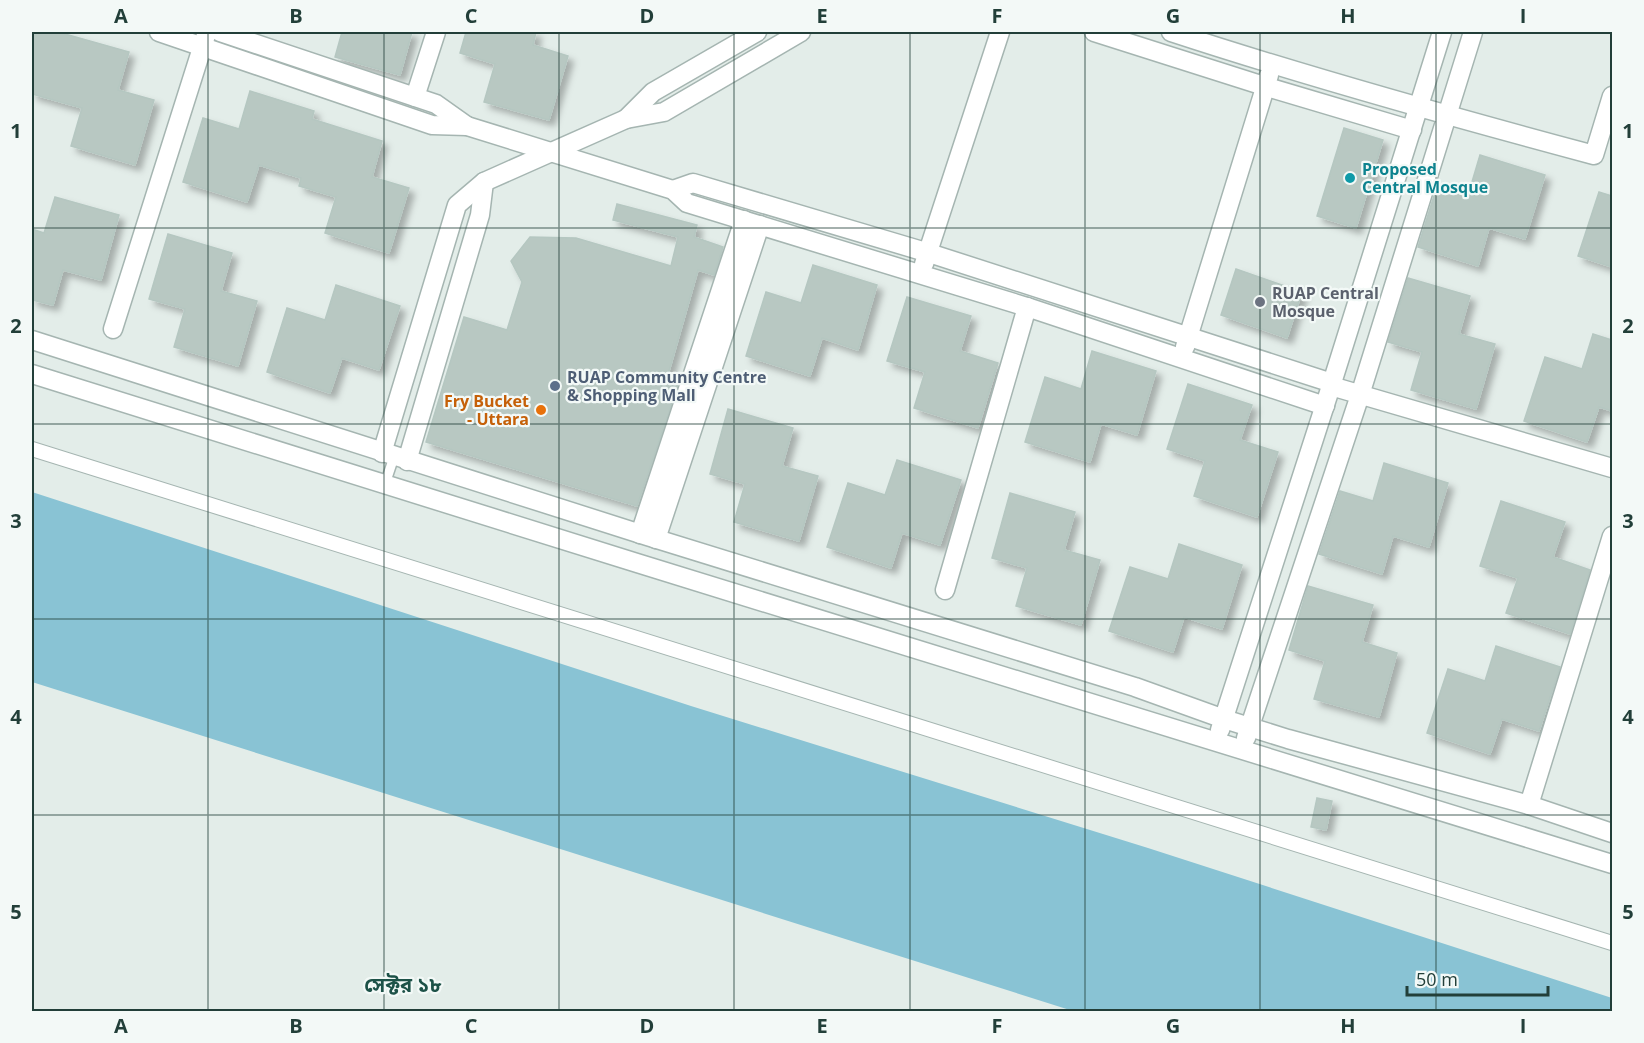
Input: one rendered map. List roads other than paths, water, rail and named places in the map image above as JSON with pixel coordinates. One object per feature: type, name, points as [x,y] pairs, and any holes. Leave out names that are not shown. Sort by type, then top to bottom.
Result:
[{"type":"street","points":[[159,32],[204,39],[432,125],[467,126],[673,190],[687,203],[921,273],[1325,406]]},
{"type":"street","points":[[220,32],[436,104],[467,126]]},
{"type":"street","points":[[415,97],[436,32]]},
{"type":"street","points":[[626,119],[653,92],[757,32]]},
{"type":"street","points":[[394,457],[457,205],[484,182],[626,119],[664,112],[801,32]]},
{"type":"street","points":[[921,273],[1000,32]]},
{"type":"street","points":[[1094,32],[1412,130]]},
{"type":"street","points":[[1171,32],[1419,108],[1594,155],[1612,96]]},
{"type":"street","points":[[1217,742],[1442,32]]},
{"type":"street","points":[[1243,750],[1360,395],[1473,32]]},
{"type":"street","points":[[113,329],[204,39]]},
{"type":"street","points":[[1181,359],[1264,86],[1273,65]]},
{"type":"street","points":[[394,457],[480,214],[484,182]]},
{"type":"street","points":[[673,190],[693,183],[929,253],[1360,395],[1612,468]]},
{"type":"street","points":[[637,563],[752,223]]},
{"type":"street","points":[[945,590],[1027,307]]},
{"type":"street","points":[[32,340],[394,457],[1135,687],[1224,719],[1334,752],[1529,805],[1612,833]]},
{"type":"street","points":[[32,374],[1612,864]]},
{"type":"street","points":[[32,449],[1612,943]]},
{"type":"street","points":[[1529,805],[1612,536]]},
{"type":"lane","points":[[386,484],[394,457]]},
{"type":"water","points":[[32,492],[691,706],[1148,848],[1612,998],[1612,1011],[1073,1011],[32,682]]},
{"type":"place","name":"Proposed Central Mosque","points":[[1350,178]]},
{"type":"place","name":"RUAP Central Mosque","points":[[1260,302]]},
{"type":"place","name":"RUAP Community Centre & Shopping Mall","points":[[555,386]]},
{"type":"place","name":"Fry Bucket - Uttara","points":[[541,410]]},
{"type":"district","name":"সেক্টর ১৮","points":[[403,985]]}]
